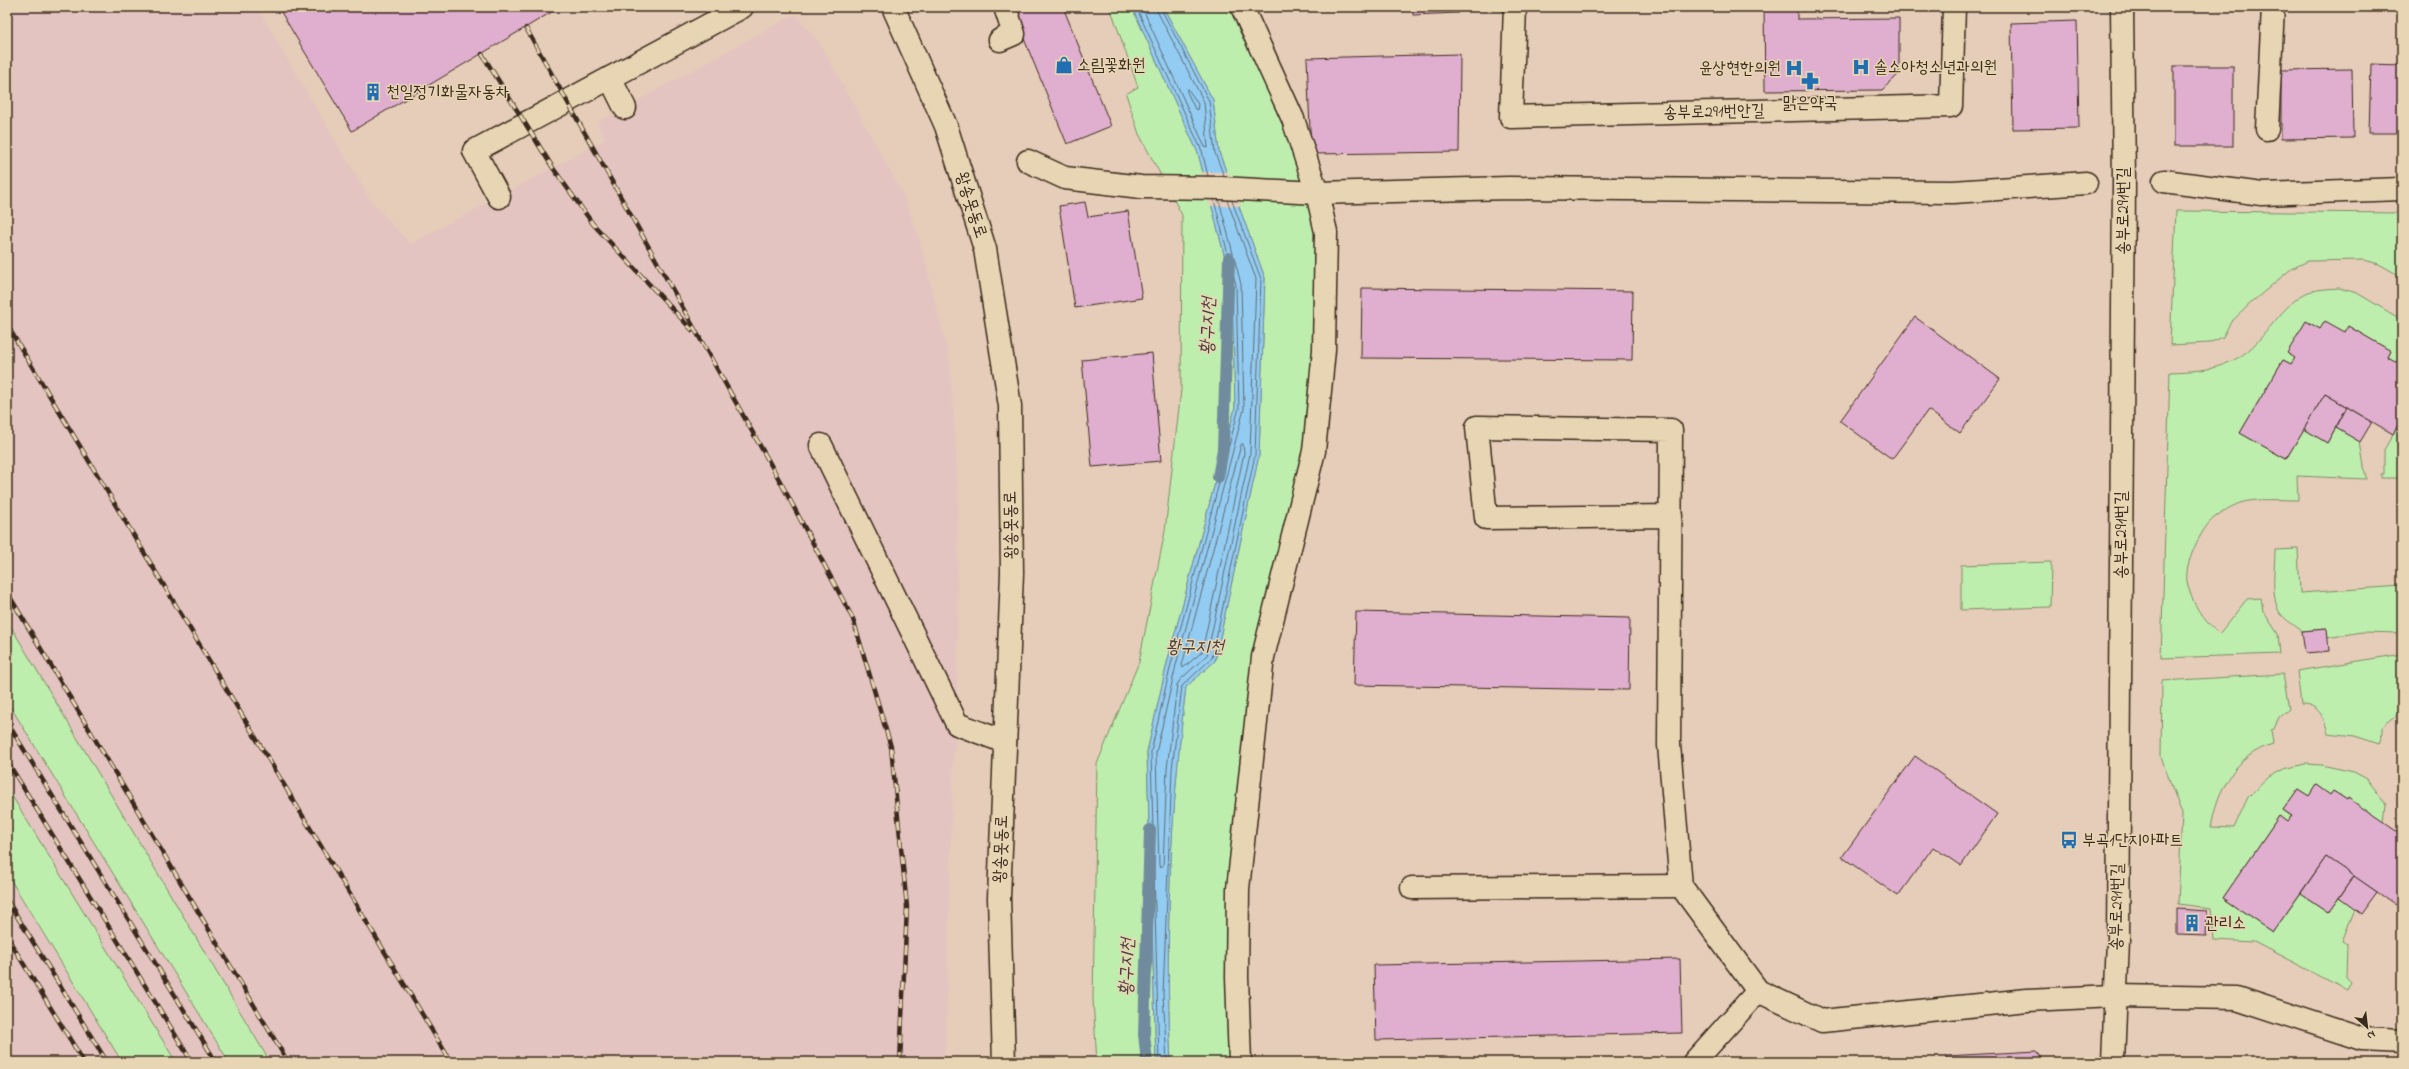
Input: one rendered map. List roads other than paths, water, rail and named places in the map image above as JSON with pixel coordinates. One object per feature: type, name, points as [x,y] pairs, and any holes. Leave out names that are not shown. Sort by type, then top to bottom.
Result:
[{"type":"street","points":[[499,196],[474,151],[742,7]]},
{"type":"street","name":"왕송못동로","points":[[893,7],[946,126],[985,249],[1010,406],[1012,574],[999,898],[1004,1062]]},
{"type":"street","points":[[1000,40],[1014,34],[1005,7]]},
{"type":"street","points":[[1240,1062],[1237,977],[1238,889],[1263,657],[1314,451],[1324,350],[1326,232],[1308,193],[1293,119],[1242,7]]},
{"type":"street","name":"송부로291번안길","points":[[1515,7],[1511,117],[1951,106],[1954,7]]},
{"type":"street","name":"송부로291번길","points":[[2113,1062],[2118,908],[2124,182],[2122,7]]},
{"type":"street","points":[[2267,129],[2273,7]]},
{"type":"street","points":[[610,78],[625,108]]},
{"type":"street","points":[[1028,161],[1065,178],[1141,187],[1308,193],[1509,188],[1953,192],[2086,183]]},
{"type":"street","points":[[2164,181],[2262,194],[2402,189]]},
{"type":"street","points":[[1671,516],[1486,518],[1477,427],[1671,430],[1671,516],[1669,746],[1681,886],[1758,991],[1822,1020],[2027,1000],[2114,996],[2237,998],[2362,1039],[2402,1041]]},
{"type":"street","points":[[821,444],[957,724],[1005,742]]},
{"type":"street","points":[[1412,888],[1681,886]]},
{"type":"street","points":[[1694,1062],[1758,991]]},
{"type":"water","name":"황구지천","points":[[1132,7],[1163,7],[1213,100],[1219,152],[1265,278],[1259,455],[1215,661],[1186,687],[1176,780],[1170,874],[1168,968],[1171,1062],[1156,1062],[1147,752],[1167,663],[1235,408],[1232,285],[1198,153]]},
{"type":"waterway","name":"황구지천","points":[[1218,477],[1223,449],[1229,258]]},
{"type":"waterway","name":"황구지천","points":[[1147,1062],[1144,1034],[1150,830]]},
{"type":"railway","points":[[526,28],[781,483],[853,619],[891,747],[907,907],[900,1062]]},
{"type":"railway","points":[[482,54],[553,168],[593,224],[692,330]]},
{"type":"railway","points":[[7,325],[451,1062]]},
{"type":"railway","points":[[7,592],[288,1062]]},
{"type":"railway","points":[[7,722],[216,1062]]},
{"type":"railway","points":[[7,761],[192,1062]]},
{"type":"railway","points":[[7,900],[107,1062]]},
{"type":"railway","points":[[7,937],[84,1062]]},
{"type":"place","name":"소림꽃화원","points":[[1064,65]]},
{"type":"place","name":"솔소아청소년과의원","points":[[1861,67]]},
{"type":"place","name":"윤상현한의원","points":[[1794,68]]},
{"type":"place","name":"맑은약국","points":[[1810,81]]},
{"type":"place","name":"천일정기화물자동차","points":[[373,92]]},
{"type":"place","name":"부곡1단지아파트","points":[[2069,840]]},
{"type":"place","name":"관리소","points":[[2192,923]]}]
